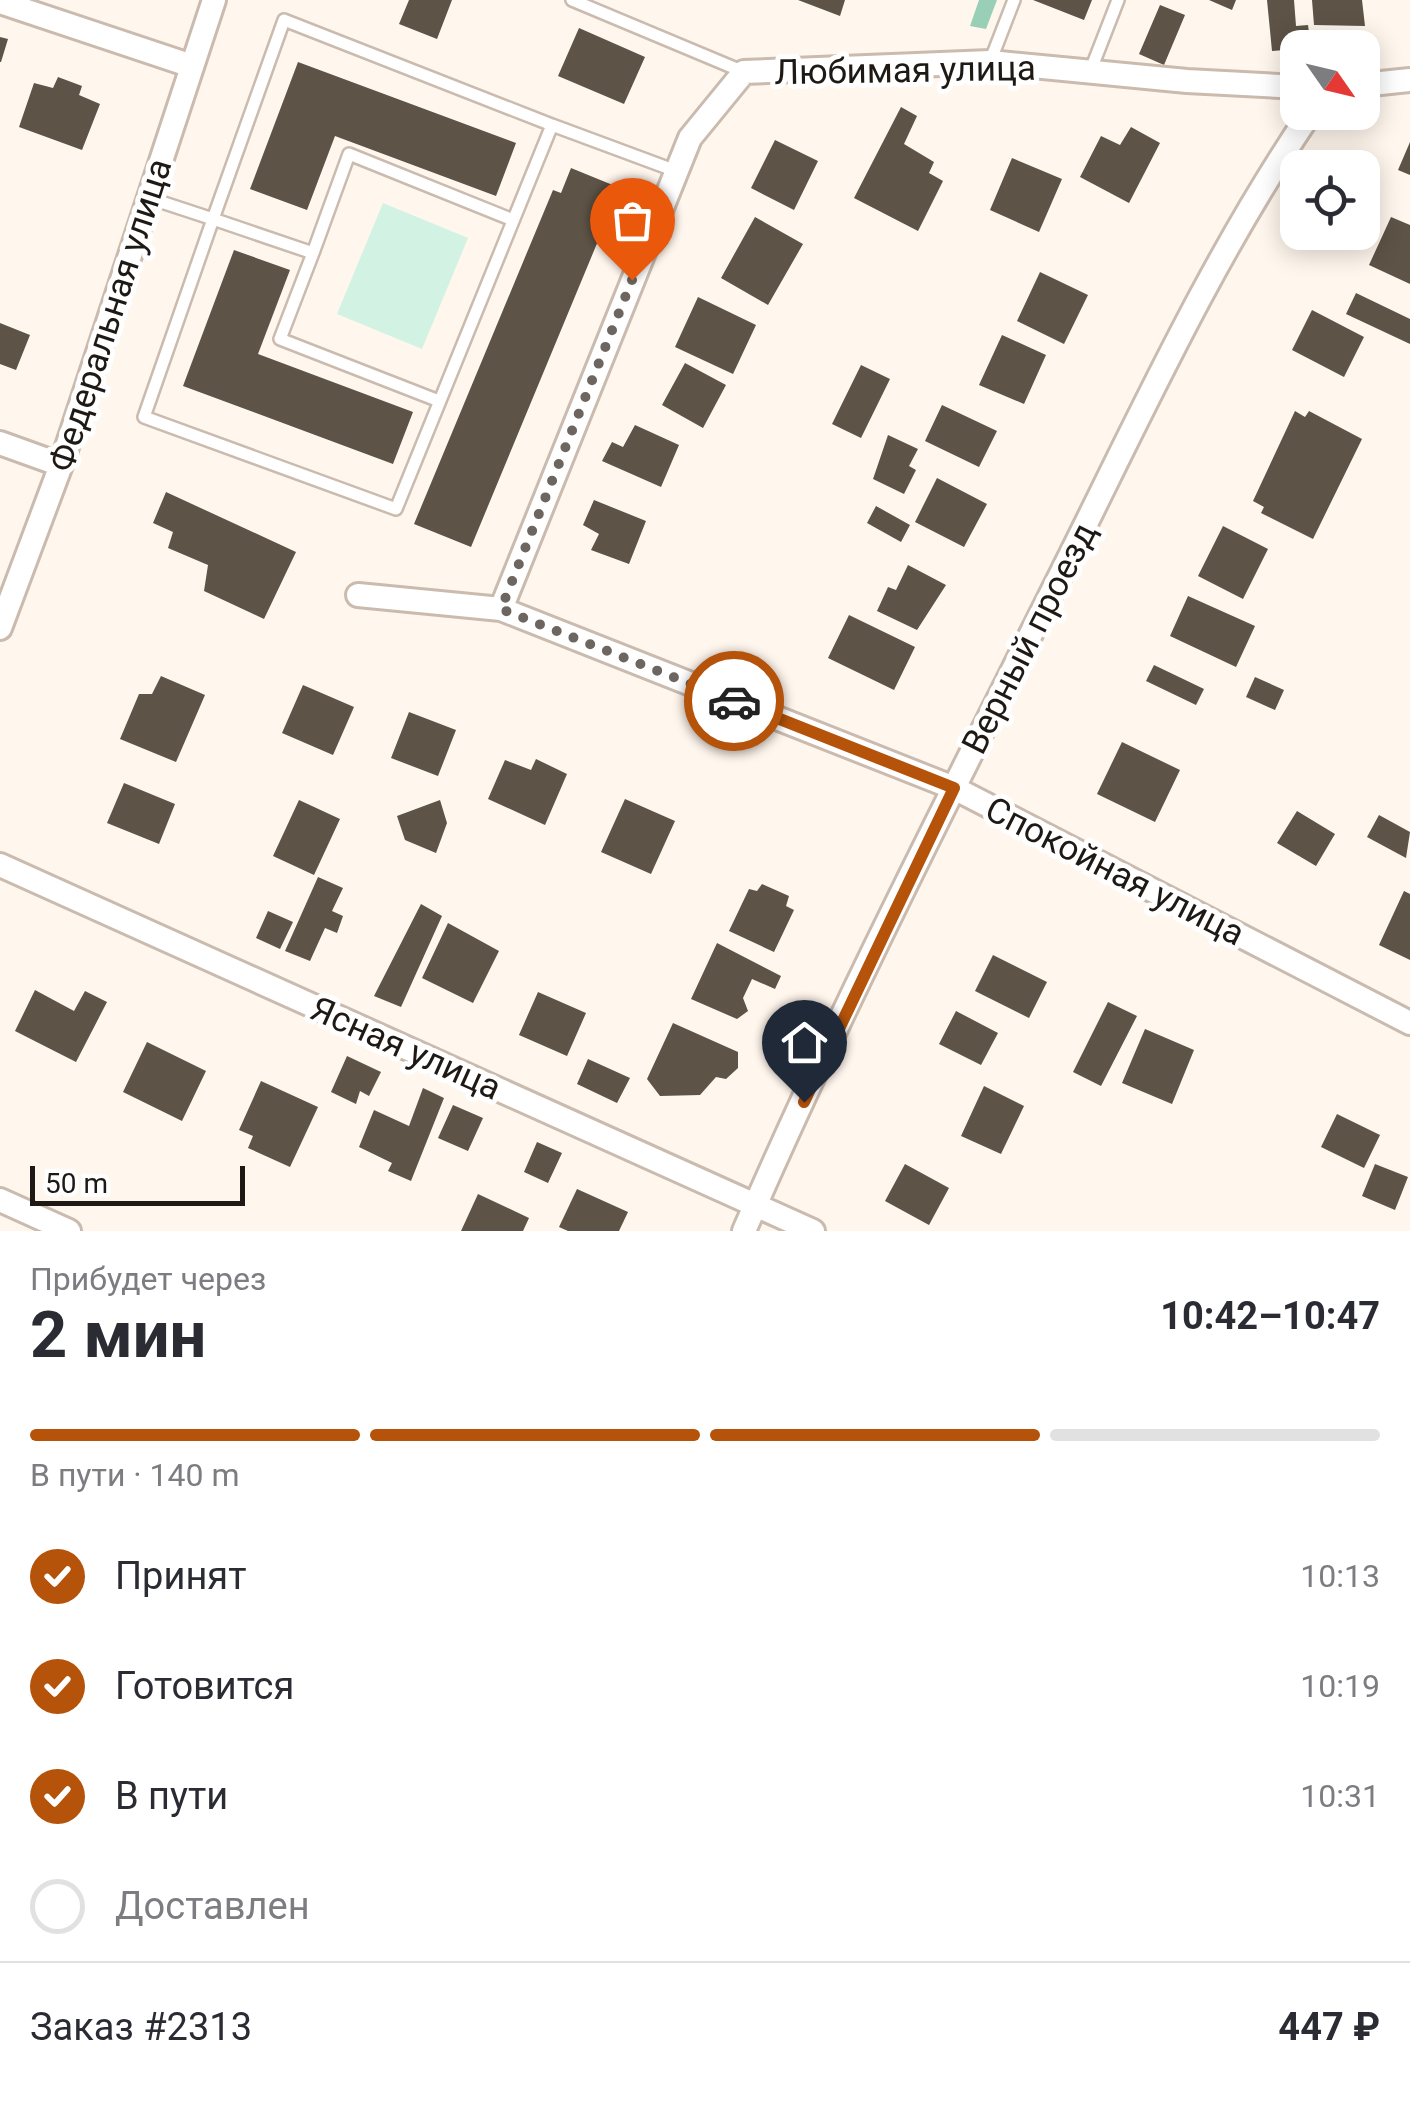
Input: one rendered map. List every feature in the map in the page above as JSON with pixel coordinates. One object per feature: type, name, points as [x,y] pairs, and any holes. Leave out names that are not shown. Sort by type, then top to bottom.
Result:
[{"type":"street","name":"Федеральная улица","points":[[0,628],[61,464],[214,0]]},
{"type":"street","points":[[0,2],[192,66]]},
{"type":"street","name":"Любимая улица","points":[[501,609],[690,138],[744,72],[990,62],[1280,86]]},
{"type":"street","points":[[1380,83],[1410,80]]},
{"type":"street","name":"Верный проезд","points":[[744,1231],[954,788],[1207,283],[1299,130]]},
{"type":"street","points":[[0,443],[61,464]]},
{"type":"street","name":"Спокойная улица","points":[[358,595],[501,609],[954,788],[1410,1023]]},
{"type":"street","name":"Ясная улица","points":[[0,864],[813,1231]]},
{"type":"street","points":[[0,1200],[68,1231]]},
{"type":"lane","points":[[572,0],[744,72]]},
{"type":"lane","points":[[990,62],[1014,0]]},
{"type":"lane","points":[[1090,72],[1118,0]]},
{"type":"lane","points":[[552,125],[396,509],[144,417],[284,20],[676,171]]},
{"type":"lane","points":[[439,401],[280,339],[350,154],[513,220]]},
{"type":"lane","points":[[149,198],[312,253]]},
{"type":"green space","points":[[979,0],[997,0],[986,29],[970,26]]},
{"type":"green space","points":[[383,203],[468,238],[422,349],[337,314]]},
{"type":"building","points":[[409,0],[452,0],[437,39],[399,24]]},
{"type":"building","points":[[798,0],[845,0],[840,16]]},
{"type":"building","points":[[1033,0],[1092,0],[1084,20]]},
{"type":"building","points":[[1209,0],[1236,0],[1232,10]]},
{"type":"building","points":[[1267,0],[1294,0],[1296,26],[1308,25],[1309,30],[1280,30],[1280,50],[1272,51]]},
{"type":"building","points":[[1312,0],[1362,0],[1365,26],[1314,25]]},
{"type":"building","points":[[1160,5],[1185,15],[1164,65],[1139,54]]},
{"type":"building","points":[[579,28],[645,57],[624,104],[558,76]]},
{"type":"building","points":[[0,37],[8,39],[1,62],[0,62]]},
{"type":"building","points":[[298,62],[516,143],[496,196],[335,136],[307,210],[250,189]]},
{"type":"building","points":[[58,77],[82,86],[79,95],[100,104],[82,150],[19,127],[34,83],[53,88]]},
{"type":"building","points":[[901,107],[917,116],[904,144],[934,162],[929,173],[943,181],[918,231],[854,198]]},
{"type":"building","points":[[1131,127],[1160,143],[1129,203],[1080,177],[1101,136],[1120,145]]},
{"type":"building","points":[[775,140],[818,161],[794,210],[751,188]]},
{"type":"building","points":[[1410,142],[1410,175],[1398,170]]},
{"type":"building","points":[[1012,158],[1062,179],[1039,232],[990,210]]},
{"type":"building","points":[[571,168],[620,188],[471,547],[414,524],[553,190],[561,193]]},
{"type":"building","points":[[755,217],[803,244],[768,305],[721,278]]},
{"type":"building","points":[[1391,217],[1410,225],[1410,284],[1369,265],[1376,250],[1380,250]]},
{"type":"building","points":[[234,250],[290,270],[258,354],[413,412],[393,464],[183,386]]},
{"type":"building","points":[[1040,272],[1088,295],[1064,344],[1017,321]]},
{"type":"building","points":[[1356,293],[1410,319],[1410,344],[1346,314]]},
{"type":"building","points":[[698,297],[756,325],[733,374],[675,347]]},
{"type":"building","points":[[1312,310],[1364,337],[1344,377],[1292,350]]},
{"type":"building","points":[[0,323],[30,335],[16,370],[0,364]]},
{"type":"building","points":[[1002,335],[1046,355],[1024,404],[979,385]]},
{"type":"building","points":[[685,363],[726,385],[703,428],[662,405]]},
{"type":"building","points":[[861,365],[890,379],[861,438],[832,424]]},
{"type":"building","points":[[942,405],[997,431],[979,467],[925,441]]},
{"type":"building","points":[[1295,411],[1305,417],[1309,411],[1362,439],[1313,539],[1261,513],[1264,507],[1253,501]]},
{"type":"building","points":[[635,425],[679,445],[661,487],[602,461],[612,442],[623,447]]},
{"type":"building","points":[[888,435],[918,449],[909,466],[916,470],[904,494],[873,479]]},
{"type":"building","points":[[937,478],[987,504],[964,547],[915,522]]},
{"type":"building","points":[[166,492],[296,552],[264,619],[204,591],[208,565],[168,548],[173,532],[153,523]]},
{"type":"building","points":[[594,500],[646,521],[629,564],[591,550],[599,534],[583,525]]},
{"type":"building","points":[[876,506],[910,525],[901,542],[867,523]]},
{"type":"building","points":[[1223,526],[1268,549],[1243,599],[1198,576]]},
{"type":"building","points":[[908,565],[946,585],[917,630],[877,611],[888,587],[896,590]]},
{"type":"building","points":[[1188,596],[1255,626],[1236,667],[1170,636]]},
{"type":"building","points":[[849,615],[915,647],[894,690],[828,658]]},
{"type":"building","points":[[1154,665],[1204,689],[1196,705],[1146,681]]},
{"type":"building","points":[[161,676],[205,695],[176,762],[120,739],[139,694],[152,694]]},
{"type":"building","points":[[1255,677],[1284,690],[1275,710],[1246,697]]},
{"type":"building","points":[[303,685],[354,707],[333,755],[282,733]]},
{"type":"building","points":[[409,712],[456,730],[438,776],[391,758]]},
{"type":"building","points":[[1122,742],[1180,770],[1155,822],[1097,794]]},
{"type":"building","points":[[536,759],[567,774],[545,825],[488,799],[505,760],[531,770]]},
{"type":"building","points":[[124,783],[175,804],[159,844],[107,823]]},
{"type":"building","points":[[625,799],[675,821],[651,874],[601,852]]},
{"type":"building","points":[[299,800],[340,819],[314,875],[273,856]]},
{"type":"building","points":[[440,800],[447,823],[436,853],[405,840],[397,816]]},
{"type":"building","points":[[1297,811],[1335,834],[1316,866],[1277,843]]},
{"type":"building","points":[[1379,815],[1410,832],[1406,858],[1367,837]]},
{"type":"building","points":[[318,877],[343,888],[332,911],[343,916],[337,933],[325,928],[310,961],[285,951]]},
{"type":"building","points":[[762,884],[789,896],[786,906],[794,910],[774,952],[729,931],[749,889],[757,891]]},
{"type":"building","points":[[1404,891],[1410,894],[1410,960],[1379,945]]},
{"type":"building","points":[[421,904],[442,916],[401,1007],[374,996]]},
{"type":"building","points":[[268,911],[293,922],[280,949],[256,938]]},
{"type":"building","points":[[448,923],[499,951],[473,1003],[422,978]]},
{"type":"building","points":[[717,943],[781,976],[775,989],[752,979],[743,998],[748,1011],[737,1019],[691,999]]},
{"type":"building","points":[[993,955],[1047,982],[1029,1018],[975,991]]},
{"type":"building","points":[[35,990],[74,1011],[85,991],[107,1002],[76,1062],[15,1031]]},
{"type":"building","points":[[538,992],[586,1013],[567,1056],[519,1035]]},
{"type":"building","points":[[1108,1002],[1137,1016],[1101,1086],[1073,1072]]},
{"type":"building","points":[[956,1011],[998,1033],[981,1065],[939,1044]]},
{"type":"building","points":[[673,1023],[738,1052],[738,1068],[726,1079],[716,1077],[700,1095],[660,1096],[647,1079]]},
{"type":"building","points":[[1145,1029],[1194,1050],[1172,1104],[1122,1083]]},
{"type":"building","points":[[147,1042],[206,1071],[182,1121],[123,1092]]},
{"type":"building","points":[[347,1056],[381,1072],[369,1096],[360,1091],[356,1104],[331,1092]]},
{"type":"building","points":[[588,1059],[630,1078],[617,1103],[577,1084]]},
{"type":"building","points":[[261,1081],[318,1107],[290,1167],[248,1148],[253,1136],[239,1130]]},
{"type":"building","points":[[984,1086],[1024,1106],[1001,1154],[961,1136]]},
{"type":"building","points":[[423,1088],[444,1098],[411,1181],[388,1171],[392,1163],[359,1147],[374,1110],[409,1126]]},
{"type":"building","points":[[453,1105],[483,1118],[468,1151],[438,1138]]},
{"type":"building","points":[[1337,1114],[1380,1135],[1364,1168],[1321,1147]]},
{"type":"building","points":[[537,1142],[562,1153],[548,1183],[524,1172]]},
{"type":"building","points":[[905,1164],[949,1188],[929,1225],[885,1201]]},
{"type":"building","points":[[1375,1164],[1408,1177],[1395,1210],[1362,1196]]},
{"type":"building","points":[[577,1189],[628,1212],[619,1231],[568,1231],[559,1227]]},
{"type":"building","points":[[478,1194],[529,1218],[523,1231],[461,1231]]},
{"type":"way so far","points":[[632,280],[501,609],[734,701]]},
{"type":"route","points":[[734,701],[954,788],[804,1102]]}]
